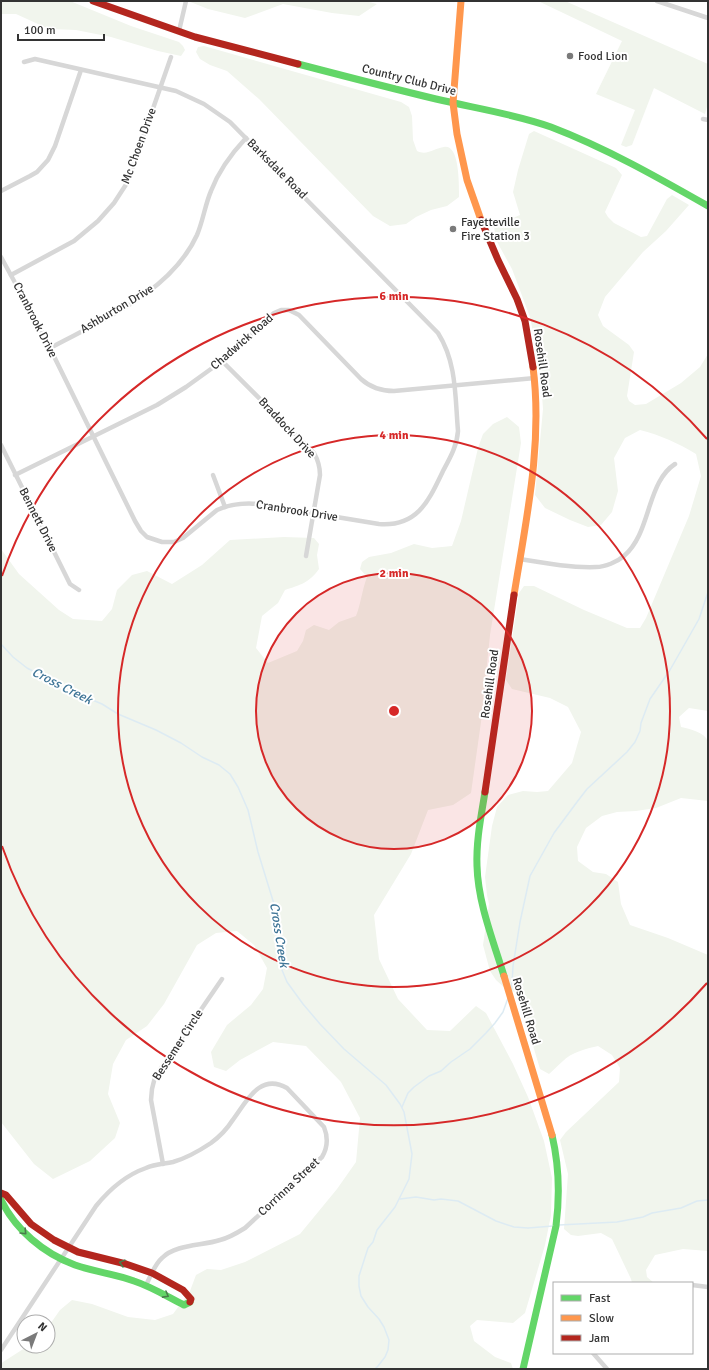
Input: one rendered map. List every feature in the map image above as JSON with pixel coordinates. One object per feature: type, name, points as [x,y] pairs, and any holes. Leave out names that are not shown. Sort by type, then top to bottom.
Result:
[{"type":"main road","name":"Country Club Drive","points":[[93,1],[179,31],[217,42],[453,103],[515,117],[569,134],[649,172],[708,206]]},
{"type":"main road","name":"Rosehill Road","points":[[461,1],[453,103],[457,134],[467,180],[480,217],[498,260],[517,299],[525,321],[535,378],[535,449],[477,844],[478,888],[552,1136],[560,1179],[559,1210],[556,1226],[523,1369]]},
{"type":"main road","points":[[1,1192],[6,1195],[31,1224],[44,1234],[78,1252],[126,1264],[152,1273],[183,1290],[191,1299],[189,1304],[184,1305],[146,1285],[123,1277],[75,1265],[41,1247],[28,1237],[8,1213],[1,1200]]},
{"type":"street","points":[[179,31],[186,1]]},
{"type":"street","points":[[657,1],[708,18]]},
{"type":"street","name":"Mc Choen Drive","points":[[11,275],[74,241],[98,221],[114,203],[126,184],[171,57]]},
{"type":"street","name":"Barksdale Road","points":[[24,62],[35,59],[176,91],[204,104],[230,122],[433,327],[445,343],[448,351],[453,370],[454,386]]},
{"type":"street","points":[[1,191],[37,172],[48,160],[55,146],[82,70]]},
{"type":"street","name":"Ashburton Drive","points":[[50,348],[114,314],[167,277],[185,255],[197,234],[211,191],[220,172],[233,152],[246,138]]},
{"type":"street","name":"Cranbrook Drive","points":[[1,258],[50,348],[135,521],[147,537],[162,542],[178,541],[211,514],[225,507],[241,504],[257,503],[390,525],[405,520],[425,506],[451,457],[457,442],[458,431],[454,386]]},
{"type":"street","name":"Chadwick Road","points":[[15,475],[157,405],[222,362],[274,313],[281,310],[289,310],[299,315],[362,379],[371,386],[386,391],[535,378]]},
{"type":"street","name":"Braddock Drive","points":[[222,362],[316,456],[320,471],[306,556]]},
{"type":"street","name":"Bennett Drive","points":[[1,445],[70,584],[79,590]]},
{"type":"street","points":[[520,559],[544,563],[597,567],[607,565],[624,556],[638,537],[657,486],[666,472],[675,464]]},
{"type":"street","points":[[213,474],[225,507]]},
{"type":"street","name":"Bessemer Circle","points":[[163,1164],[151,1100],[154,1081],[222,979]]},
{"type":"street","name":"Corrinna Street","points":[[1,1350],[96,1206],[112,1188],[135,1173],[153,1165],[185,1158],[202,1149],[229,1126],[255,1091],[261,1086],[269,1084],[280,1085],[291,1091],[321,1123],[325,1130],[327,1146],[322,1157],[245,1228],[220,1240],[174,1251],[160,1260],[146,1285]]},
{"type":"street","points":[[693,1285],[708,1287]]},
{"type":"street","points":[[594,1354],[607,1369]]},
{"type":"shaded area","points":[[1,1],[70,1],[131,26],[179,42],[185,50],[181,56],[111,37],[76,30],[49,29],[16,14],[1,14]]},
{"type":"shaded area","points":[[188,1],[365,1],[377,4],[359,16],[332,13],[283,4],[245,18],[208,9]]},
{"type":"shaded area","points":[[538,1],[565,1],[708,64],[708,103],[705,114],[654,88],[632,145],[626,147],[621,145],[635,110],[596,94],[622,41]]},
{"type":"shaded area","points":[[204,46],[401,102],[409,107],[412,116],[413,140],[417,151],[424,153],[444,147],[449,148],[453,152],[458,167],[459,197],[447,206],[431,210],[416,217],[406,224],[390,226],[373,216],[259,99],[227,71],[210,65],[200,59],[196,52],[198,47]]},
{"type":"shaded area","points":[[534,131],[616,168],[622,175],[605,212],[614,223],[641,237],[647,236],[667,199],[672,195],[689,205],[666,231],[643,252],[605,297],[598,315],[603,326],[629,345],[634,352],[627,396],[629,401],[635,405],[646,404],[681,383],[700,367],[708,354],[708,711],[689,708],[679,717],[681,727],[700,733],[708,741],[708,801],[681,798],[656,808],[617,812],[602,816],[586,828],[577,847],[578,861],[593,872],[606,874],[618,882],[621,904],[630,925],[668,938],[708,955],[708,1251],[683,1249],[655,1255],[646,1270],[647,1277],[653,1282],[632,1282],[612,1239],[601,1233],[578,1236],[571,1235],[564,1229],[568,1174],[560,1140],[566,1132],[619,1082],[620,1068],[612,1055],[598,1046],[575,1053],[566,1058],[549,1074],[540,1069],[517,992],[508,991],[496,980],[490,971],[483,945],[489,904],[485,877],[492,826],[497,807],[508,795],[523,791],[548,791],[572,763],[581,732],[568,707],[550,698],[512,689],[506,680],[519,593],[524,586],[534,586],[584,610],[627,628],[640,628],[646,618],[689,516],[701,476],[696,454],[655,434],[640,430],[625,438],[614,458],[618,491],[612,512],[601,525],[588,527],[570,520],[545,508],[535,495],[543,409],[540,367],[530,317],[512,269],[496,240],[494,226],[520,215],[513,192],[529,134]]},
{"type":"shaded area","points":[[507,417],[519,427],[521,443],[490,635],[481,722],[471,793],[453,805],[428,810],[411,854],[374,915],[379,959],[398,999],[427,1030],[450,1031],[476,1006],[486,1013],[513,1064],[528,1097],[544,1141],[552,1178],[551,1215],[545,1245],[525,1313],[513,1323],[477,1320],[470,1326],[474,1341],[495,1357],[511,1363],[513,1369],[1,1369],[1,1364],[16,1354],[56,1354],[56,1316],[60,1310],[72,1300],[92,1304],[128,1317],[155,1320],[173,1314],[190,1291],[196,1275],[207,1269],[221,1270],[245,1262],[300,1234],[337,1189],[356,1162],[360,1118],[341,1082],[306,1046],[273,1042],[240,1060],[226,1071],[214,1067],[211,1052],[227,1025],[251,1005],[263,989],[267,968],[254,945],[237,931],[216,933],[197,945],[164,1004],[147,1026],[126,1040],[113,1064],[108,1094],[120,1123],[115,1138],[90,1161],[53,1179],[34,1164],[1,1122],[1,549],[19,574],[59,610],[73,619],[102,621],[112,609],[117,590],[132,575],[147,571],[172,584],[202,565],[230,540],[284,537],[314,538],[319,544],[317,555],[319,569],[312,577],[300,585],[285,590],[278,603],[262,616],[256,648],[268,663],[297,651],[303,641],[306,630],[314,625],[329,630],[339,622],[356,616],[367,577],[360,569],[362,562],[369,557],[391,553],[414,544],[432,548],[452,546],[461,521],[478,448],[483,434],[493,424]]},
{"type":"waterway","points":[[511,989],[520,922],[530,876],[554,833],[587,789],[627,752],[635,742],[650,699],[670,670],[699,619],[708,592]]},
{"type":"waterway","name":"Cross Creek","points":[[1,644],[13,657],[27,668],[69,690],[102,704],[118,714],[156,730],[181,743],[202,757],[219,765],[230,774],[238,787],[248,810],[258,852],[274,904],[279,954],[282,970],[287,982],[320,1024],[344,1049],[386,1085],[404,1112],[412,1154],[409,1179],[395,1207],[377,1230],[373,1242],[368,1248],[359,1276],[361,1296],[368,1307],[379,1319],[389,1340],[388,1350],[385,1357],[375,1369]]},
{"type":"waterway","points":[[402,1107],[408,1093],[414,1087],[429,1076],[441,1071],[470,1049],[486,1033],[503,1012],[508,998]]},
{"type":"waterway","points":[[400,1199],[416,1197],[434,1200],[441,1199],[458,1201],[496,1221],[514,1227],[528,1228],[553,1226]]},
{"type":"waterway","points":[[559,1225],[617,1222],[643,1217],[652,1213],[681,1208],[697,1201],[708,1200]]},
{"type":"traffic: fast","points":[[298,64],[436,99],[537,122],[592,144],[708,206]]},
{"type":"traffic: fast","points":[[485,792],[477,847],[478,880],[483,908],[504,976]]},
{"type":"traffic: fast","points":[[523,1369],[556,1226],[558,1180],[552,1135]]},
{"type":"traffic: fast","points":[[1,1200],[14,1221],[23,1231],[41,1247],[63,1260],[75,1265],[141,1283],[184,1305],[190,1302]]},
{"type":"traffic: slow","points":[[461,1],[453,103],[457,134],[467,180],[481,220]]},
{"type":"traffic: slow","points":[[514,595],[528,510],[535,453],[536,396],[533,367]]},
{"type":"traffic: slow","points":[[504,976],[552,1135]]},
{"type":"traffic: jam","points":[[93,1],[195,37],[298,64]]},
{"type":"traffic: jam","points":[[481,220],[517,299],[525,321],[533,367]]},
{"type":"traffic: jam","points":[[485,792],[514,595]]},
{"type":"traffic: jam","points":[[1,1193],[6,1195],[31,1224],[54,1240],[78,1252],[126,1264],[152,1273],[183,1290],[191,1299],[190,1302]]},
{"type":"place","name":"Food Lion","points":[[570,56]]},
{"type":"place","name":"Fayetteville Fire Station 3","points":[[453,229]]}]
